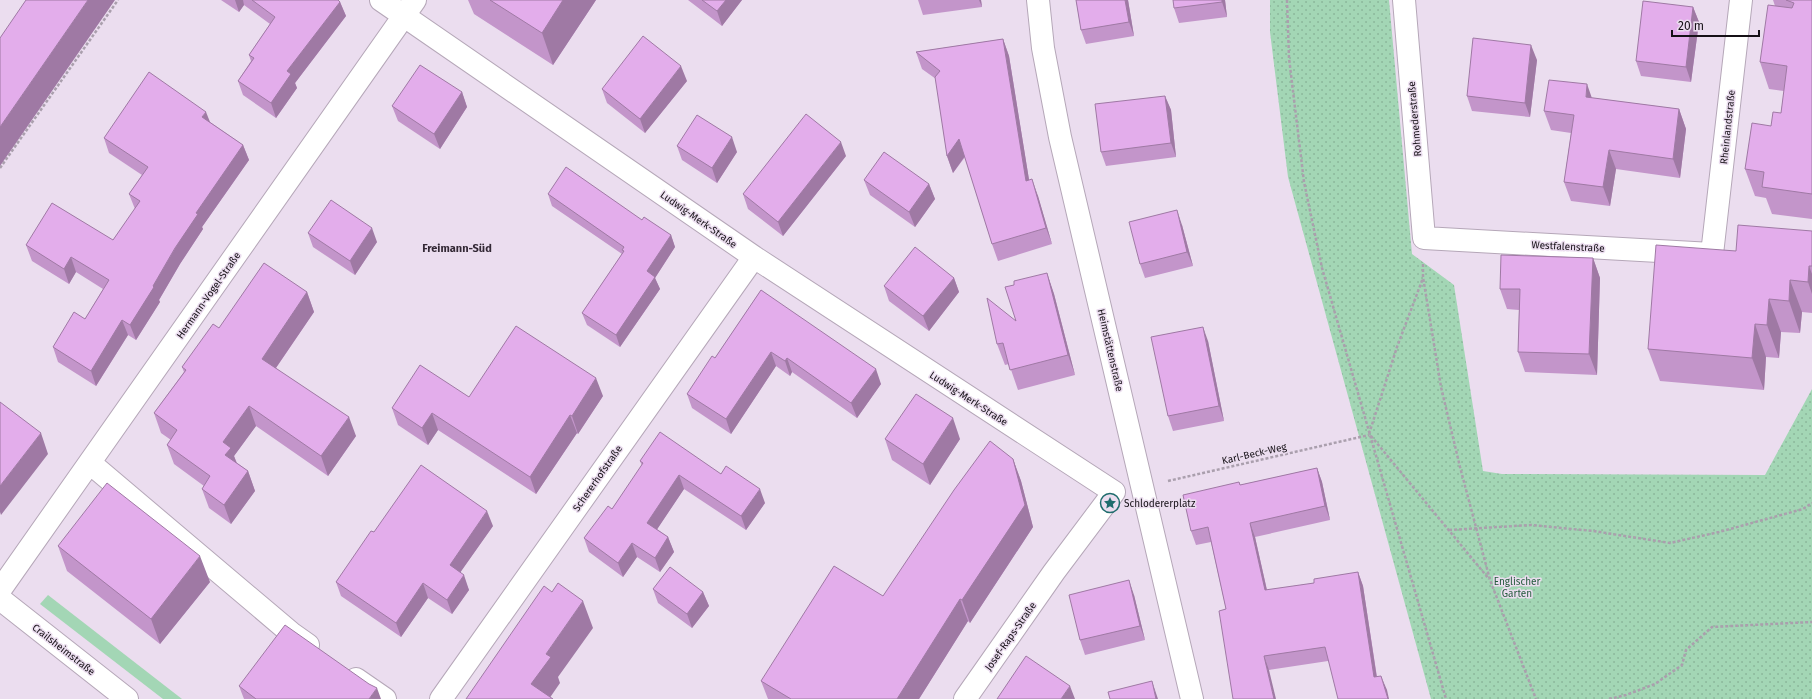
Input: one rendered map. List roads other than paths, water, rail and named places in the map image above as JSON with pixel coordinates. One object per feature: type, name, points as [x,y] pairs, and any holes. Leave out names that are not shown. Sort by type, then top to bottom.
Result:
[{"type":"street","name":"Ludwig-Merk-Straße","points":[[381,0],[410,8],[754,257],[1114,492]]},
{"type":"street","name":"Heimstättenstraße","points":[[1038,0],[1043,48],[1060,137],[1192,699]]},
{"type":"street","name":"Rohmederstraße","points":[[1404,0],[1424,238]]},
{"type":"street","name":"Rheinlandstraße","points":[[1712,254],[1741,0]]},
{"type":"street","name":"Hermann-Vogel-Straße","points":[[0,590],[410,8]]},
{"type":"street","name":"Westfalenstraße","points":[[1424,238],[1712,254]]},
{"type":"street","name":"Schererhofstraße","points":[[441,699],[754,257]]},
{"type":"street","points":[[90,463],[291,633],[322,655]]},
{"type":"street","points":[[1114,492],[1142,487]]},
{"type":"street","name":"Josef-Raps-Straße","points":[[965,699],[1054,572],[1114,492]]},
{"type":"street","name":"Crailsheimstraße","points":[[0,600],[127,699]]},
{"type":"street","points":[[341,668],[385,699]]},
{"type":"place","name":"Schlodererplatz","points":[[1110,503]]},
{"type":"district","name":"Freimann-Süd","points":[[457,248]]},
{"type":"park label","name":"Englischer Garten","points":[[1517,586]]}]
